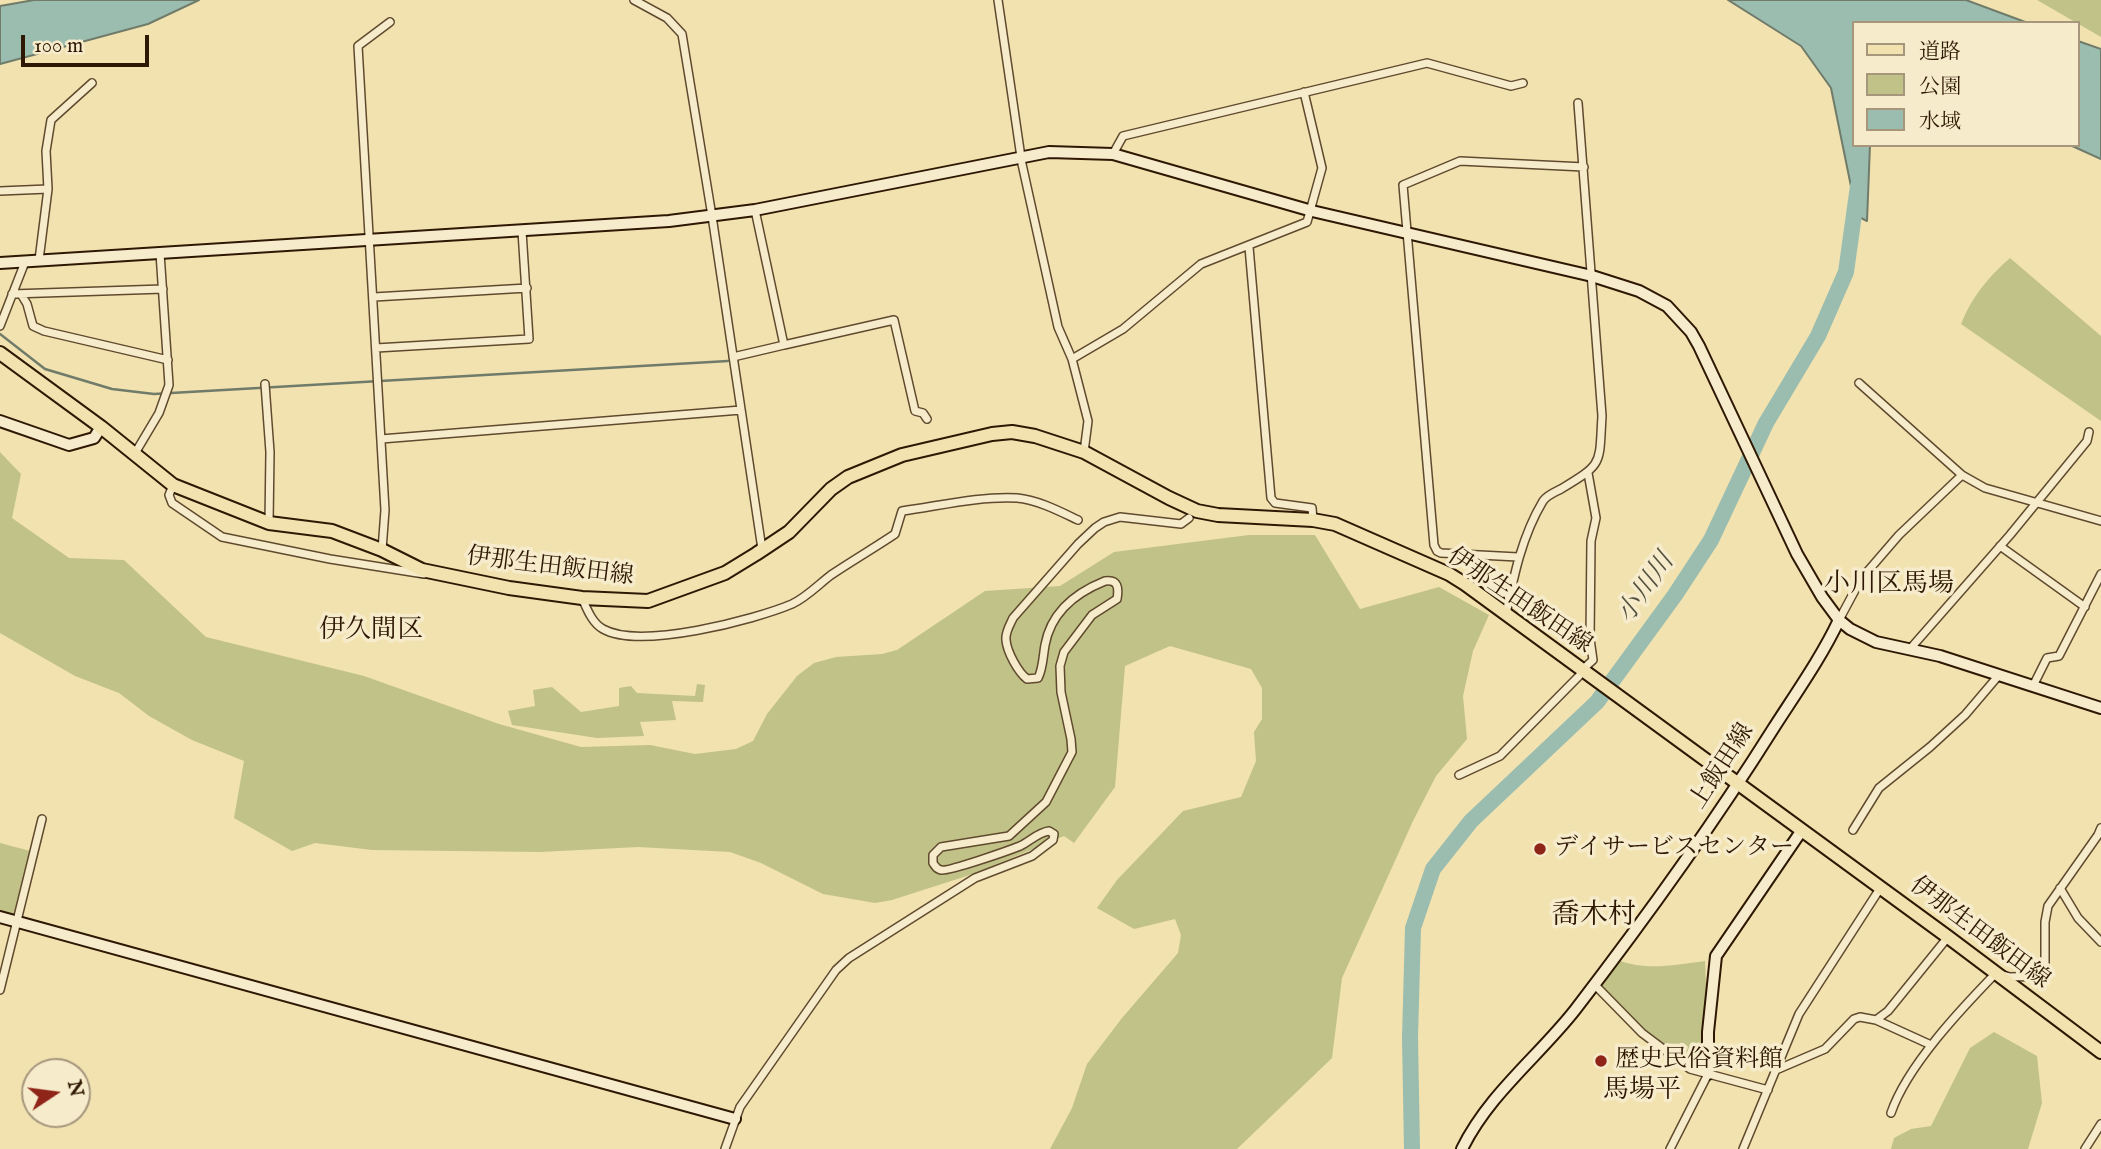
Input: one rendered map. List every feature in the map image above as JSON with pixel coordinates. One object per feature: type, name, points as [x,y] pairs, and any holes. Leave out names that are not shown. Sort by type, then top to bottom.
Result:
[{"type":"main road","name":"伊那生田飯田線","points":[[0,353],[101,427],[173,485],[269,523],[332,531],[422,570],[509,588],[582,598],[648,601],[725,573],[789,532],[831,489],[848,477],[902,455],[992,434],[1012,432],[1035,436],[1084,452],[1197,510],[1218,515],[1313,520],[1335,524],[1449,574],[1881,887],[2101,1052]]},
{"type":"street","points":[[634,0],[667,18],[682,34],[762,549]]},
{"type":"street","points":[[998,0],[1021,158],[1058,327],[1072,359],[1088,421],[1084,452]]},
{"type":"street","points":[[382,551],[385,510],[379,381],[358,46],[390,22]]},
{"type":"street","points":[[1113,154],[1123,136],[1427,63],[1511,86],[1522,83]]},
{"type":"street","points":[[39,260],[48,189],[46,151],[51,120],[92,83]]},
{"type":"street","points":[[1072,359],[1123,329],[1201,264],[1307,222],[1322,167],[1304,92]]},
{"type":"street","points":[[1506,614],[1517,556],[1545,498],[1588,472],[1600,455],[1602,416],[1578,103]]},
{"type":"street","points":[[0,263],[669,221],[755,210],[1049,152],[1113,154],[1312,211],[1592,276],[1653,298],[1667,306],[1681,320],[1699,346],[1813,583],[1839,621],[1865,638],[1999,675],[2101,708]]},
{"type":"street","points":[[1517,556],[1441,553],[1434,545],[1403,185],[1460,161],[1584,167]]},
{"type":"street","points":[[0,191],[48,189]]},
{"type":"street","points":[[755,210],[784,345]]},
{"type":"street","points":[[376,348],[528,339],[522,231]]},
{"type":"street","points":[[1249,247],[1271,498],[1275,503],[1312,508],[1313,520]]},
{"type":"street","points":[[134,455],[166,395],[168,360],[160,253]]},
{"type":"street","points":[[0,325],[25,262]]},
{"type":"street","points":[[374,297],[527,288]]},
{"type":"street","points":[[12,294],[163,289]]},
{"type":"street","points":[[21,294],[27,304],[33,326],[44,331],[168,360]]},
{"type":"street","points":[[733,357],[894,320],[915,411],[923,413],[927,419]]},
{"type":"street","points":[[1859,383],[1962,475],[1985,488],[2101,521]]},
{"type":"street","points":[[265,387],[270,452],[269,523]]},
{"type":"street","points":[[381,439],[741,410]]},
{"type":"street","points":[[0,421],[69,445],[94,438],[101,427]]},
{"type":"street","points":[[1910,649],[2087,441],[2089,432]]},
{"type":"street","points":[[1460,775],[1500,756],[1593,660],[1590,639],[1591,541],[1596,518],[1588,472]]},
{"type":"street","points":[[1839,621],[1861,579],[1899,535],[1962,475]]},
{"type":"street","points":[[173,485],[170,495],[172,503],[222,537],[420,575],[432,572]]},
{"type":"street","points":[[582,598],[593,621],[604,630],[648,637],[679,634],[793,603],[895,534],[902,511],[981,500],[1018,498],[1051,507],[1078,520]]},
{"type":"street","points":[[725,1149],[740,1107],[806,1015],[824,984],[849,958],[975,878],[1032,856],[1053,840],[1054,834],[1043,831],[1020,846],[961,866],[943,871],[937,869],[933,863],[933,855],[941,847],[1009,836],[1046,802],[1072,752],[1072,739],[1061,692],[1060,666],[1064,652],[1092,614],[1117,599],[1119,591],[1111,580],[1105,581],[1073,597],[1060,609],[1047,634],[1038,678],[1027,679],[1021,674],[1006,640],[1007,630],[1027,601],[1095,528],[1120,517],[1181,524],[1189,517]]},
{"type":"street","points":[[2000,546],[2085,607]]},
{"type":"street","points":[[2033,686],[2047,658],[2059,656],[2101,574]]},
{"type":"street","name":"上飯田線","points":[[1462,1149],[1493,1100],[1545,1046],[1668,887],[1738,785],[1839,621]]},
{"type":"street","points":[[1853,830],[1879,788],[1965,715],[1999,675]]},
{"type":"street","points":[[0,990],[42,819]]},
{"type":"street","points":[[1891,1114],[1895,1102],[1931,1045],[1957,1013],[1996,973],[2010,977],[2045,976],[2046,913],[2101,828]]},
{"type":"street","points":[[1671,1149],[1708,1074],[1708,1032],[1716,956],[1802,830]]},
{"type":"street","points":[[1742,1149],[1799,1014],[1881,887]]},
{"type":"street","points":[[2060,888],[2078,918],[2101,942]]},
{"type":"street","points":[[0,916],[736,1119]]},
{"type":"street","points":[[1876,1020],[1888,1011],[1948,937]]},
{"type":"street","points":[[1594,984],[1642,1033],[1690,1069],[1768,1090]]},
{"type":"street","points":[[1776,1071],[1825,1049],[1854,1019],[1860,1017],[1876,1020],[1931,1045]]},
{"type":"street","points":[[2085,1149],[2101,1124]]},
{"type":"green space","points":[[2037,0],[2101,0],[2101,37],[2080,25],[2080,21],[2073,21]]},
{"type":"green space","points":[[2010,258],[2101,336],[2101,421],[1961,324],[1981,288]]},
{"type":"green space","points":[[0,452],[21,474],[12,518],[69,558],[124,560],[206,637],[364,676],[499,724],[581,747],[650,745],[695,754],[736,749],[753,741],[767,714],[797,676],[814,663],[836,657],[882,654],[897,650],[985,591],[1060,586],[1114,552],[1249,535],[1315,535],[1360,609],[1439,587],[1489,615],[1473,651],[1463,696],[1467,739],[1436,776],[1342,978],[1332,1058],[1237,1149],[1050,1149],[1072,1108],[1087,1064],[1178,953],[1181,935],[1175,919],[1134,929],[1097,908],[1117,880],[1183,811],[1241,797],[1256,761],[1254,732],[1262,719],[1262,688],[1251,669],[1170,646],[1125,666],[1115,787],[1074,843],[1064,836],[976,873],[892,900],[875,903],[823,894],[761,863],[730,852],[638,847],[540,852],[372,850],[315,843],[292,851],[234,818],[244,761],[192,740],[149,716],[119,693],[75,676],[0,633]]},
{"type":"green space","points":[[697,684],[705,685],[703,702],[672,701],[676,720],[640,722],[644,736],[597,738],[512,725],[508,711],[535,706],[533,690],[552,687],[581,712],[619,706],[619,688],[631,686],[637,693],[695,696]]},
{"type":"green space","points":[[0,843],[34,852],[18,921],[0,917]]},
{"type":"green space","points":[[1617,960],[1650,966],[1705,961],[1708,1032],[1706,1072],[1689,1068],[1673,1057],[1594,984]]},
{"type":"green space","points":[[1994,1032],[2037,1056],[2042,1103],[2028,1149],[1891,1149],[1894,1138],[1911,1129],[1931,1126],[1970,1048]]},
{"type":"water","points":[[34,0],[199,0],[148,24],[0,64],[0,6]]},
{"type":"water","points":[[1728,0],[1966,0],[2023,21],[1853,21],[1853,147],[1870,147],[1867,221],[1857,216],[1831,88],[1801,46]]},
{"type":"water","points":[[2080,42],[2101,49],[2101,159],[2074,147],[2080,147]]},
{"type":"waterway","name":"小川川","points":[[1412,1149],[1410,1038],[1413,928],[1433,869],[1471,821],[1597,702],[1675,595],[1711,540],[1766,423],[1818,336],[1846,272],[1858,186]]},
{"type":"waterway","points":[[0,334],[45,369],[112,389],[154,394],[728,361]]},
{"type":"place","name":"デイサービスセンター","points":[[1540,849]]},
{"type":"place","name":"歴史民俗資料館","points":[[1601,1061]]},
{"type":"district","name":"小川区馬場","points":[[1889,586]]},
{"type":"district","name":"伊久間区","points":[[371,632]]},
{"type":"district","name":"喬木村","points":[[1594,917]]},
{"type":"district","name":"馬場平","points":[[1642,1092]]}]
